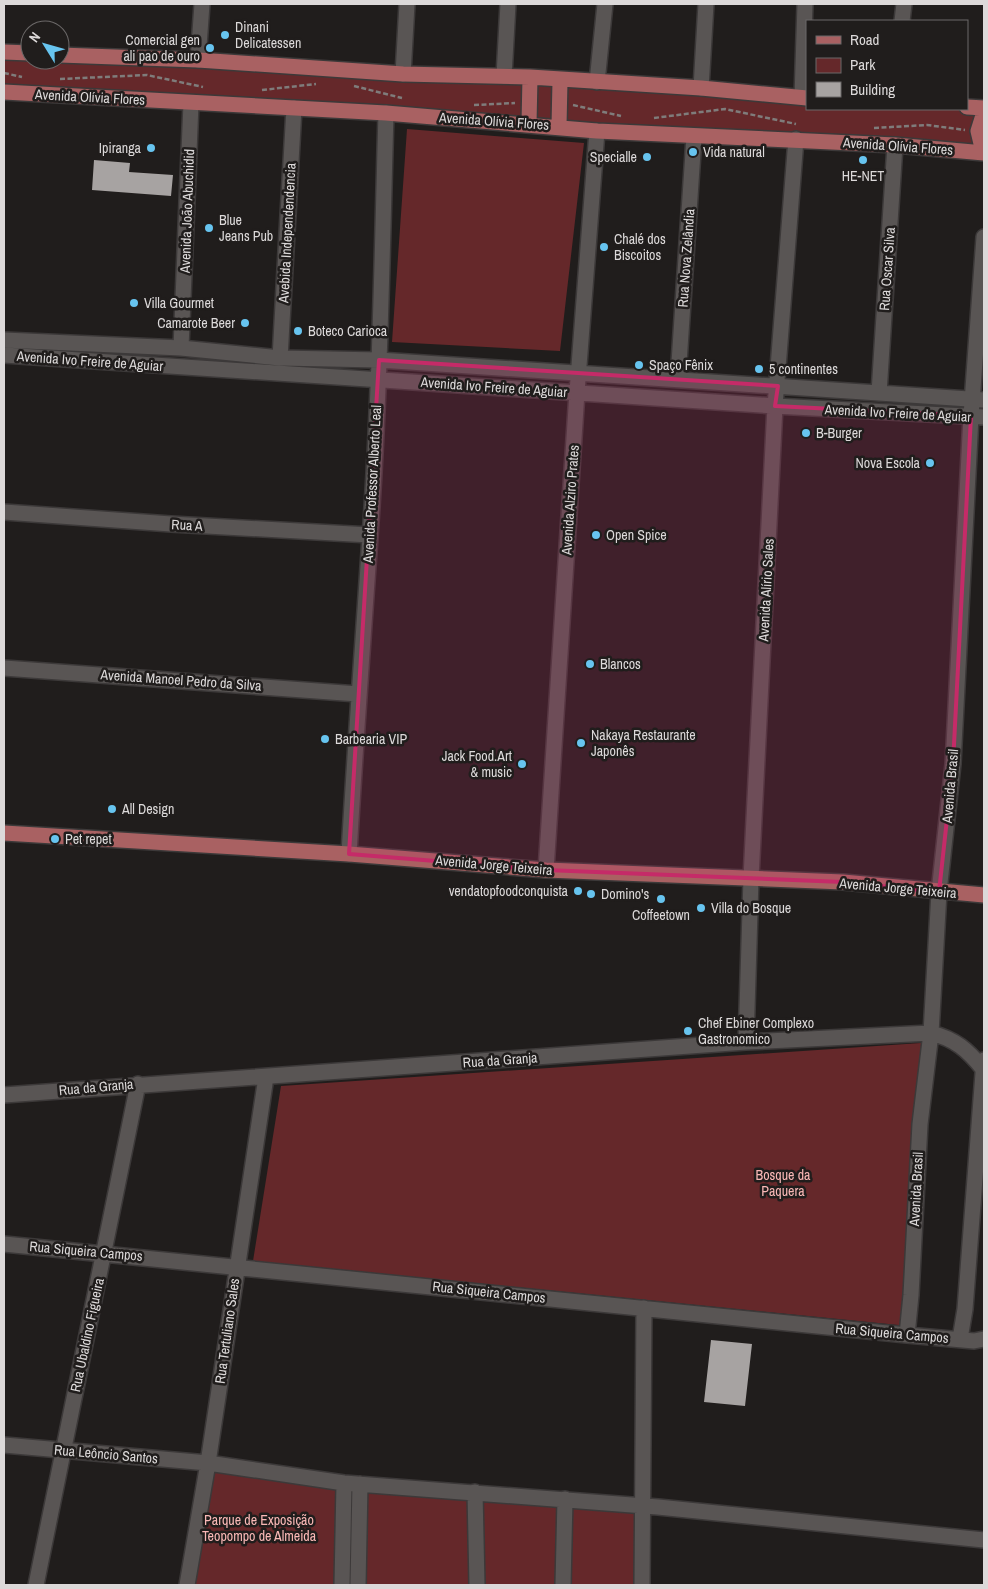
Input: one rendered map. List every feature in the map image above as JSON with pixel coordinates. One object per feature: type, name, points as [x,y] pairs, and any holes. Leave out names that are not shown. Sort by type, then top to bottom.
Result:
[{"type":"main road","points":[[4,52],[20,53]]},
{"type":"main road","points":[[70,54],[198,60],[404,74],[530,77],[804,97]]},
{"type":"main road","points":[[529,124],[530,77]]},
{"type":"main road","points":[[559,126],[560,80]]},
{"type":"main road","name":"Avenida Olívia Flores","points":[[4,92],[386,113],[694,137],[798,132],[895,145],[984,153]]},
{"type":"main road","points":[[968,107],[984,108]]},
{"type":"main road","points":[[984,112],[978,131],[984,153]]},
{"type":"main road","name":"Avenida Jorge Teixeira","points":[[4,833],[349,854],[546,870],[843,882],[984,895]]},
{"type":"street","points":[[198,60],[202,4]]},
{"type":"street","points":[[404,74],[407,4]]},
{"type":"street","points":[[504,76],[508,4]]},
{"type":"street","points":[[597,82],[605,4]]},
{"type":"street","points":[[700,88],[706,4]]},
{"type":"street","points":[[804,97],[805,4]]},
{"type":"street","points":[[902,20],[904,4]]},
{"type":"street","name":"Avenida João Abuchidid","points":[[181,348],[191,103]]},
{"type":"street","name":"Avebida Independendencia","points":[[280,358],[294,108]]},
{"type":"street","name":"Avenida Professor Alberto Leal","points":[[349,854],[358,694],[370,536],[379,360],[386,113]]},
{"type":"street","name":"Avenida Alziro Prates","points":[[546,870],[577,392],[598,131]]},
{"type":"street","name":"Avenida Alírio Sales","points":[[746,1042],[775,406],[798,132]]},
{"type":"street","name":"Rua Nova Zelândia","points":[[678,378],[694,137]]},
{"type":"street","name":"Rua Oscar Silva","points":[[879,393],[895,145]]},
{"type":"street","name":"Avenida Brasil","points":[[907,1335],[911,1295],[920,1124],[931,1033],[940,892],[953,764],[978,417],[984,237]]},
{"type":"street","name":"Avenida Ivo Freire de Aguiar","points":[[4,340],[181,348],[280,358],[379,360],[678,378],[978,399]]},
{"type":"street","name":"Avenida Ivo Freire de Aguiar","points":[[4,355],[775,406],[978,417]]},
{"type":"street","name":"Rua A","points":[[4,512],[370,536]]},
{"type":"street","name":"Avenida Manoel Pedro da Silva","points":[[4,668],[358,694]]},
{"type":"street","name":"Rua da Granja","points":[[4,1095],[138,1084],[266,1078],[746,1042],[931,1033],[950,1039],[964,1047],[984,1065]]},
{"type":"street","points":[[976,1341],[984,1065]]},
{"type":"street","name":"Rua Tertuliano Sales","points":[[187,1585],[208,1463],[236,1266],[266,1078]]},
{"type":"street","name":"Rua Ubaldino Figueira","points":[[36,1585],[104,1252],[119,1167],[138,1084]]},
{"type":"street","name":"Rua Siqueira Campos","points":[[4,1244],[104,1252],[976,1341]]},
{"type":"street","points":[[642,1585],[644,1308]]},
{"type":"street","name":"Rua Leôncio Santos","points":[[4,1445],[208,1463],[344,1483],[565,1498],[984,1540]]},
{"type":"street","points":[[342,1585],[344,1483]]},
{"type":"street","points":[[358,1585],[360,1484]]},
{"type":"street","points":[[475,1492],[477,1585]]},
{"type":"street","points":[[563,1585],[565,1498]]},
{"type":"path","points":[[4,74],[30,78]]},
{"type":"path","points":[[58,79],[147,75],[203,87]]},
{"type":"path","points":[[260,91],[325,83]]},
{"type":"path","points":[[352,86],[406,100]]},
{"type":"path","points":[[472,105],[530,102]]},
{"type":"path","points":[[559,102],[629,118]]},
{"type":"path","points":[[647,119],[724,109],[798,132]]},
{"type":"path","points":[[867,128],[927,125],[978,131]]},
{"type":"highlighted area","points":[[379,360],[778,386],[775,406],[971,416],[953,764],[939,892],[843,882],[546,870],[349,854]]},
{"type":"green space","points":[[4,51],[20,57],[20,70],[70,70],[70,62],[806,97],[806,110],[968,110],[968,107],[984,107],[984,154],[4,89]]},
{"type":"green space","points":[[407,129],[584,143],[560,351],[392,342]]},
{"type":"green space","name":"Bosque da Paquera","points":[[921,1043],[908,1326],[253,1261],[281,1086]]},
{"type":"green space","name":"Parque de Exposição Teopompo de Almeida","points":[[208,1463],[647,1505],[645,1585],[192,1585]]},
{"type":"building","points":[[94,160],[130,163],[129,172],[173,175],[171,196],[92,190]]},
{"type":"building","points":[[711,1340],[752,1344],[745,1406],[704,1402]]},
{"type":"place","name":"Dinani Delicatessen","points":[[225,35]]},
{"type":"place","name":"Comercial gen ali pao de ouro","points":[[210,48]]},
{"type":"place","name":"Ipiranga","points":[[151,148]]},
{"type":"place","name":"Vida natural","points":[[693,152]]},
{"type":"place","name":"Specialle","points":[[647,157]]},
{"type":"place","name":"HE-NET","points":[[863,160]]},
{"type":"place","name":"Blue Jeans Pub","points":[[209,228]]},
{"type":"place","name":"Chalé dos Biscoitos","points":[[604,247]]},
{"type":"place","name":"Villa Gourmet","points":[[134,303]]},
{"type":"place","name":"Camarote Beer","points":[[245,323]]},
{"type":"place","name":"Boteco Carioca","points":[[298,331]]},
{"type":"place","name":"Spaço Fênix","points":[[639,365]]},
{"type":"place","name":"5 continentes","points":[[759,369]]},
{"type":"place","name":"B-Burger","points":[[806,433]]},
{"type":"place","name":"Nova Escola","points":[[930,463]]},
{"type":"place","name":"Open Spice","points":[[596,535]]},
{"type":"place","name":"Blancos","points":[[590,664]]},
{"type":"place","name":"Barbearia VIP","points":[[325,739]]},
{"type":"place","name":"Nakaya Restaurante Japonês","points":[[581,743]]},
{"type":"place","name":"Jack Food.Art & music","points":[[522,764]]},
{"type":"place","name":"All Design","points":[[112,809]]},
{"type":"place","name":"Pet repet","points":[[55,839]]},
{"type":"place","name":"vendatopfoodconquista","points":[[578,891]]},
{"type":"place","name":"Domino's","points":[[591,894]]},
{"type":"place","name":"Coffeetown","points":[[661,899]]},
{"type":"place","name":"Villa do Bosque","points":[[701,908]]},
{"type":"place","name":"Chef Ebiner Complexo Gastronomico","points":[[688,1031]]}]
